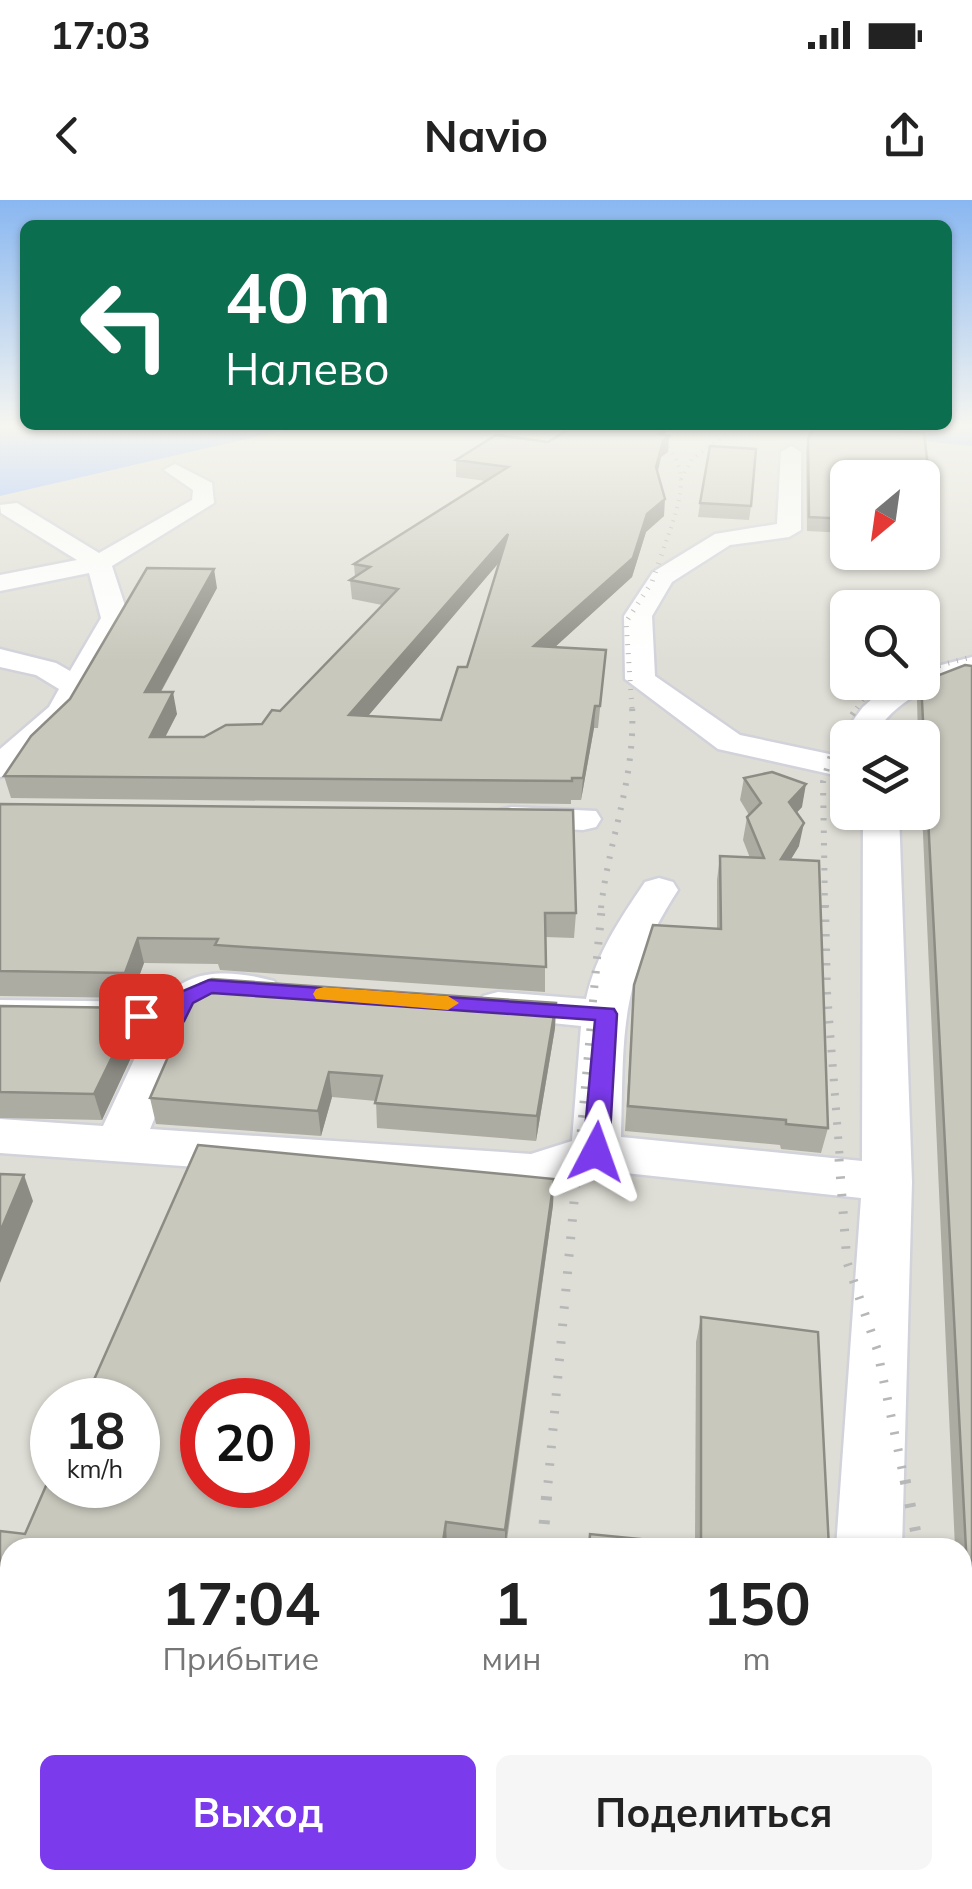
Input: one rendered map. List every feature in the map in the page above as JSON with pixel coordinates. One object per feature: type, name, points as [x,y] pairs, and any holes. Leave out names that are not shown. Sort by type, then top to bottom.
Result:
[{"type":"lane","points":[[0,584],[99,563],[202,504]]},
{"type":"lane","points":[[790,504],[789,530],[723,539],[662,577],[638,616],[640,679],[729,742],[830,764]]},
{"type":"lane","points":[[0,767],[61,712],[115,618],[99,563],[10,508]]},
{"type":"lane","points":[[74,600],[108,594]]},
{"type":"lane","points":[[0,658],[46,669],[75,686]]},
{"type":"lane","points":[[940,674],[972,666]]},
{"type":"lane","points":[[869,720],[888,700]]},
{"type":"lane","points":[[486,818],[582,819]]},
{"type":"lane","points":[[869,1538],[887,1182],[882,830]]},
{"type":"lane","points":[[596,1152],[606,1014],[615,968],[630,933],[660,890]]},
{"type":"lane","points":[[118,1142],[184,999],[209,986],[305,993]]},
{"type":"lane","points":[[458,1003],[606,1014]]},
{"type":"lane","points":[[0,1014],[176,1016]]},
{"type":"lane","points":[[0,1136],[530,1173],[596,1152],[887,1182]]},
{"type":"shaded area","points":[[0,504],[830,504],[830,570],[940,570],[940,504],[972,504],[972,1538],[0,1538]]},
{"type":"building","points":[[450,504],[659,504],[647,514],[633,558],[534,646],[606,650],[600,706],[595,706],[583,778],[572,781],[4,776],[31,736],[70,699],[147,568],[214,569],[145,692],[173,692],[150,737],[204,737],[226,725],[262,724],[272,710],[280,711],[398,589],[350,580],[370,567],[354,564]],"holes":[[[508,534],[467,667],[458,667],[441,720],[349,715]]]},
{"type":"building","points":[[809,504],[830,504],[830,518],[809,517]]},
{"type":"building","points":[[972,666],[972,1538],[965,1538],[929,830],[940,830],[940,720],[923,720],[922,700],[940,700],[940,675]]},
{"type":"building","points":[[772,772],[806,784],[789,802],[804,823],[781,859],[819,861],[828,1128],[786,1124],[786,1120],[628,1106],[634,985],[653,925],[721,929],[720,856],[764,858],[747,817],[761,803],[744,778]]},
{"type":"building","points":[[0,804],[573,810],[576,913],[545,913],[546,967],[215,945],[218,939],[138,938],[125,973],[0,971]]},
{"type":"building","points":[[212,979],[556,1003],[537,1116],[375,1103],[382,1076],[329,1072],[318,1111],[150,1098],[200,984]]},
{"type":"building","points":[[0,1006],[136,1008],[94,1094],[0,1092]]},
{"type":"building","points":[[198,1145],[554,1179],[505,1530],[446,1522],[444,1538],[0,1538],[0,1531],[25,1534],[36,1508],[160,1508],[160,1378],[95,1378]]},
{"type":"building","points":[[0,1174],[24,1175],[0,1232]]},
{"type":"building","points":[[701,1317],[818,1332],[828,1538],[701,1538]]},
{"type":"building","points":[[590,1534],[630,1538],[590,1538]]},
{"type":"railway","points":[[663,550],[677,504]]},
{"type":"railway","points":[[632,708],[626,622],[652,582],[664,548]]},
{"type":"railway","points":[[940,665],[972,657]]},
{"type":"railway","points":[[857,708],[862,700]]},
{"type":"railway","points":[[825,908],[823,782],[836,738],[859,705]]},
{"type":"railway","points":[[601,908],[630,758],[632,708]]},
{"type":"railway","points":[[578,1161],[602,905]]},
{"type":"railway","points":[[825,905],[827,992],[840,1161]]},
{"type":"railway","points":[[548,1483],[578,1159]]},
{"type":"railway","points":[[839,1159],[847,1262],[877,1349],[905,1483]]},
{"type":"railway","points":[[543,1538],[548,1480]]},
{"type":"railway","points":[[905,1480],[917,1538]]},
{"type":"slow traffic","points":[[324,994],[448,1003]]},
{"type":"route","points":[[141,1016],[176,1016],[184,999],[209,986],[606,1014],[596,1152]]}]
